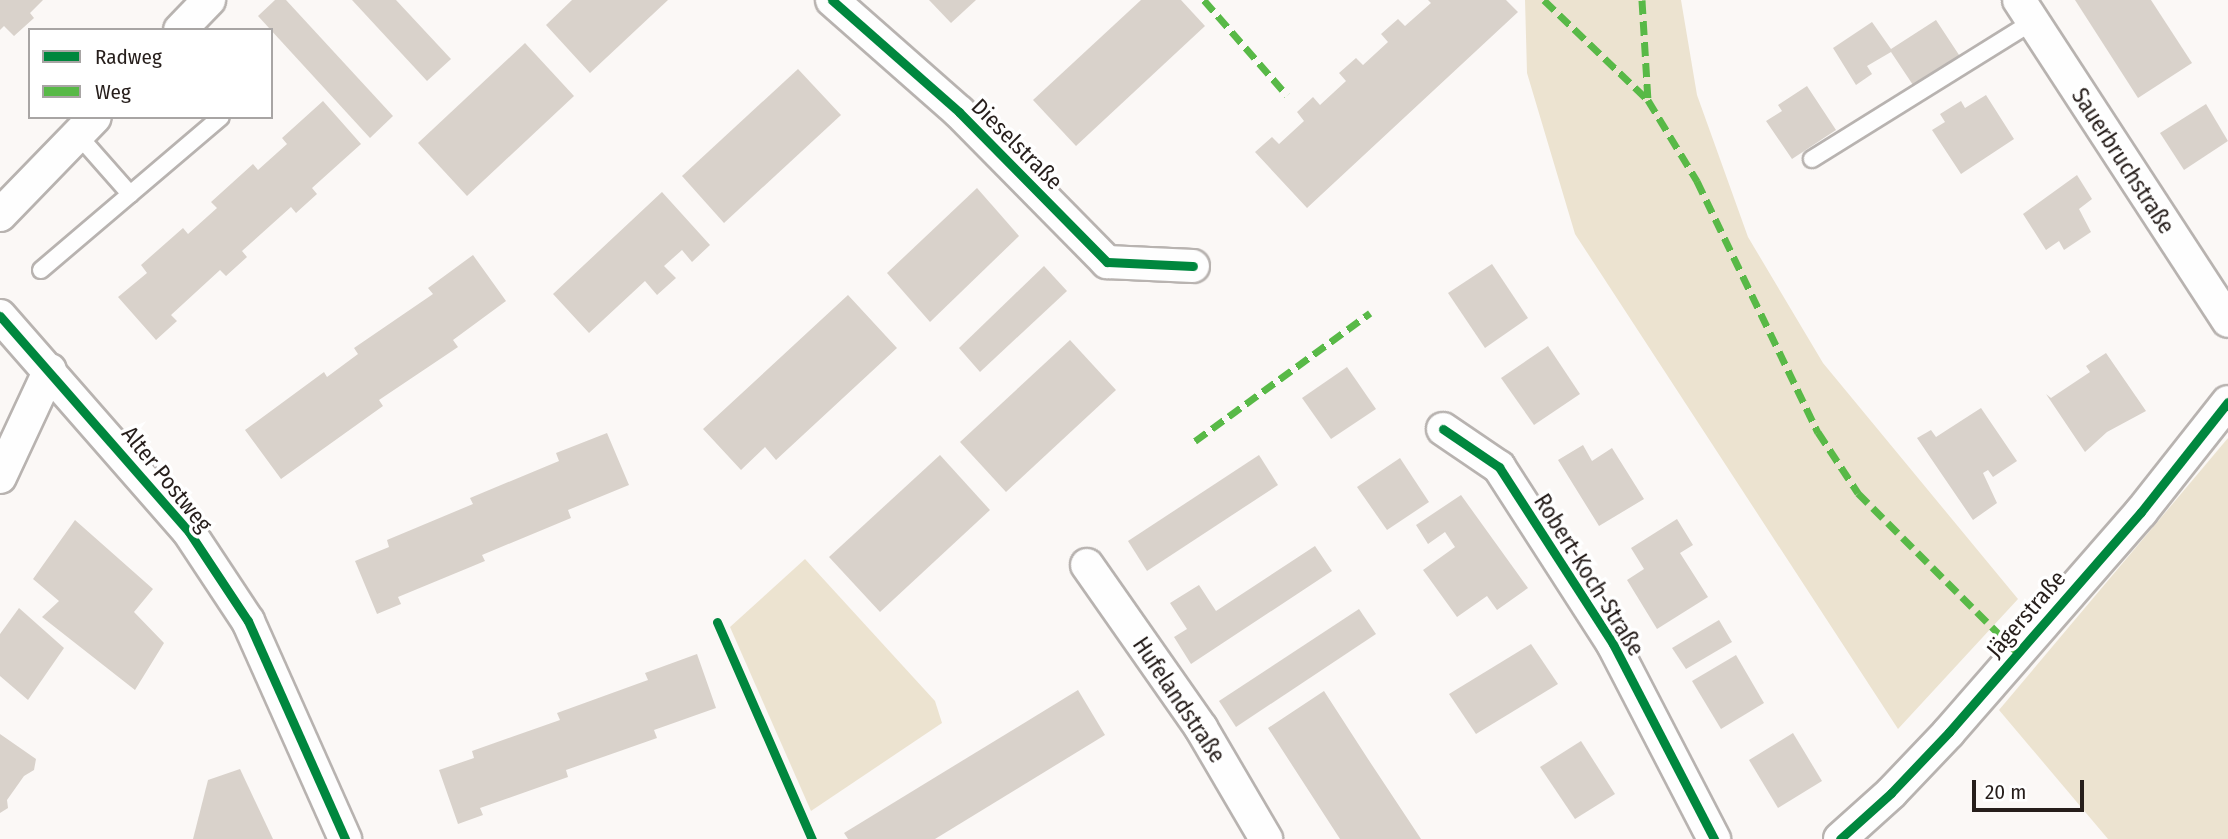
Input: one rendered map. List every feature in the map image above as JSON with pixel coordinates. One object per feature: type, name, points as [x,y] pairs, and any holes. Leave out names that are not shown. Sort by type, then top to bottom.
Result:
[{"type":"street","points":[[182,28],[209,0]]},
{"type":"street","name":"Dieselstraße","points":[[832,0],[959,112],[1107,262],[1193,266]]},
{"type":"street","name":"Sauerbruchstraße","points":[[2025,11],[2228,321]]},
{"type":"street","points":[[0,215],[87,126]]},
{"type":"street","name":"Alter Postweg","points":[[0,316],[189,532],[248,621],[345,839]]},
{"type":"street","points":[[0,477],[50,370]]},
{"type":"street","name":"Jägerstraße","points":[[1840,839],[1949,732],[2141,512],[2228,402]]},
{"type":"street","name":"Robert-Koch-Straße","points":[[1443,429],[1499,467],[1614,644],[1714,839]]},
{"type":"street","name":"Hufelandstraße","points":[[1087,565],[1201,729],[1266,839]]},
{"type":"lane","points":[[1812,159],[2025,11]]},
{"type":"lane","points":[[41,270],[219,119]]},
{"type":"lane","points":[[87,126],[130,194]]},
{"type":"shaded area","points":[[1525,0],[1681,0],[1697,95],[1748,237],[1823,363],[2018,599],[1898,729],[1575,234],[1527,73]]},
{"type":"shaded area","points":[[2228,438],[2228,839],[2108,839],[1999,710]]},
{"type":"shaded area","points":[[805,559],[935,701],[942,723],[811,811],[730,627]]},
{"type":"building","points":[[0,0],[43,0],[30,13],[34,18],[14,36],[4,26],[0,30]]},
{"type":"building","points":[[275,0],[286,0],[393,116],[370,138],[273,32],[273,28],[269,28],[258,16]]},
{"type":"building","points":[[352,0],[396,0],[451,59],[427,81]]},
{"type":"building","points":[[572,0],[668,0],[590,73],[546,25]]},
{"type":"building","points":[[929,0],[976,0],[951,23]]},
{"type":"building","points":[[1141,0],[1181,0],[1205,26],[1076,146],[1033,100]]},
{"type":"building","points":[[1428,0],[1506,0],[1518,12],[1307,208],[1255,152],[1272,137],[1279,144],[1304,121],[1297,112],[1313,97],[1320,105],[1346,81],[1339,73],[1356,58],[1363,65],[1388,42],[1381,34],[1398,19],[1405,26],[1431,3]]},
{"type":"building","points":[[2075,0],[2151,0],[2192,63],[2138,98]]},
{"type":"building","points":[[1936,20],[1963,61],[1917,91],[1891,52],[1867,66],[1872,74],[1856,85],[1833,48],[1872,22],[1891,49]]},
{"type":"building","points":[[525,43],[574,96],[467,196],[418,143]]},
{"type":"building","points":[[798,69],[841,115],[724,223],[682,176]]},
{"type":"building","points":[[1807,86],[1836,130],[1792,159],[1766,121],[1782,111],[1778,105]]},
{"type":"building","points":[[1986,95],[2014,139],[1961,174],[1932,130],[1945,122],[1940,114],[1961,101],[1965,108]]},
{"type":"building","points":[[323,101],[361,144],[312,188],[317,194],[296,213],[291,207],[242,251],[247,257],[226,276],[220,270],[171,315],[177,321],[156,340],[118,297],[147,273],[141,265],[183,228],[188,234],[217,208],[211,202],[253,164],[258,170],[287,144],[282,138]]},
{"type":"building","points":[[2206,104],[2228,141],[2184,170],[2160,133]]},
{"type":"building","points":[[2077,175],[2092,199],[2079,209],[2091,232],[2064,250],[2059,241],[2046,250],[2023,214]]},
{"type":"building","points":[[977,188],[1019,236],[930,322],[887,273]]},
{"type":"building","points":[[662,192],[710,245],[692,262],[682,250],[664,266],[676,278],[657,295],[645,281],[589,333],[553,294]]},
{"type":"building","points":[[473,255],[506,301],[453,340],[458,347],[379,400],[383,406],[281,479],[245,430],[324,372],[327,377],[358,354],[354,348],[433,294],[428,288]]},
{"type":"building","points":[[1492,264],[1528,318],[1485,348],[1448,293]]},
{"type":"building","points":[[1044,266],[1067,291],[980,372],[959,348]]},
{"type":"building","points":[[848,295],[897,348],[776,460],[765,447],[741,470],[703,429]]},
{"type":"building","points":[[1070,340],[1116,390],[1006,492],[960,442]]},
{"type":"building","points":[[1548,346],[1580,394],[1534,425],[1501,378]]},
{"type":"building","points":[[2106,353],[2146,411],[2107,432],[2085,452],[2046,394],[2051,398],[2090,372],[2086,366]]},
{"type":"building","points":[[1347,367],[1376,409],[1331,439],[1302,398]]},
{"type":"building","points":[[1981,408],[2017,461],[1993,477],[1988,470],[1983,473],[1997,503],[1973,520],[1917,438],[1931,430],[1936,437]]},
{"type":"building","points":[[607,433],[629,485],[568,510],[571,518],[482,555],[485,561],[398,597],[401,604],[377,614],[355,561],[389,547],[387,540],[473,504],[470,498],[559,461],[556,453]]},
{"type":"building","points":[[1583,445],[1592,461],[1612,448],[1644,499],[1599,526],[1558,460]]},
{"type":"building","points":[[940,455],[990,510],[880,612],[829,557]]},
{"type":"building","points":[[1259,455],[1278,485],[1147,571],[1128,541]]},
{"type":"building","points":[[1400,458],[1429,502],[1387,530],[1357,487]]},
{"type":"building","points":[[1461,495],[1528,588],[1497,610],[1487,596],[1457,617],[1423,570],[1455,547],[1445,532],[1428,544],[1416,525]]},
{"type":"building","points":[[1677,519],[1693,545],[1680,553],[1708,597],[1657,629],[1627,580],[1644,569],[1631,548]]},
{"type":"building","points":[[75,520],[153,589],[134,612],[164,643],[135,690],[42,617],[59,601],[33,579]]},
{"type":"building","points":[[1315,546],[1332,571],[1191,664],[1174,637],[1187,629],[1170,603],[1199,585],[1216,611]]},
{"type":"building","points":[[19,608],[64,648],[28,700],[0,676],[0,634]]},
{"type":"building","points":[[1359,609],[1376,634],[1236,727],[1219,701]]},
{"type":"building","points":[[1719,620],[1732,642],[1686,669],[1672,648]]},
{"type":"building","points":[[1531,644],[1558,684],[1476,734],[1449,694]]},
{"type":"building","points":[[697,654],[716,708],[654,730],[657,738],[566,770],[568,777],[480,808],[483,815],[458,824],[439,770],[474,758],[472,751],[560,720],[557,713],[648,680],[645,673]]},
{"type":"building","points":[[1736,655],[1764,703],[1721,729],[1692,681]]},
{"type":"building","points":[[1078,690],[1105,735],[935,839],[848,839],[844,833]]},
{"type":"building","points":[[1324,691],[1421,839],[1340,839],[1268,728]]},
{"type":"building","points":[[1793,733],[1822,781],[1778,808],[1749,760]]},
{"type":"building","points":[[0,734],[36,759],[34,770],[24,776],[7,800],[8,808],[0,813]]},
{"type":"building","points":[[1581,741],[1615,794],[1575,819],[1540,767]]},
{"type":"building","points":[[240,769],[273,839],[193,839],[208,780]]},
{"type":"marked path","points":[[1204,0],[1287,95]]},
{"type":"marked path","points":[[1544,0],[1648,100],[1697,181],[1818,432],[1858,493],[2018,653]]},
{"type":"marked path","points":[[1642,0],[1648,100]]},
{"type":"marked path","points":[[1195,441],[1370,313]]},
{"type":"cycle path","points":[[832,0],[959,112],[1107,262],[1193,266]]},
{"type":"cycle path","points":[[0,316],[189,532],[248,621],[345,839]]},
{"type":"cycle path","points":[[1840,839],[1891,793],[1949,732],[2141,512],[2228,402]]},
{"type":"cycle path","points":[[1443,429],[1499,467],[1613,644],[1714,839]]},
{"type":"cycle path","points":[[717,622],[812,839]]}]
